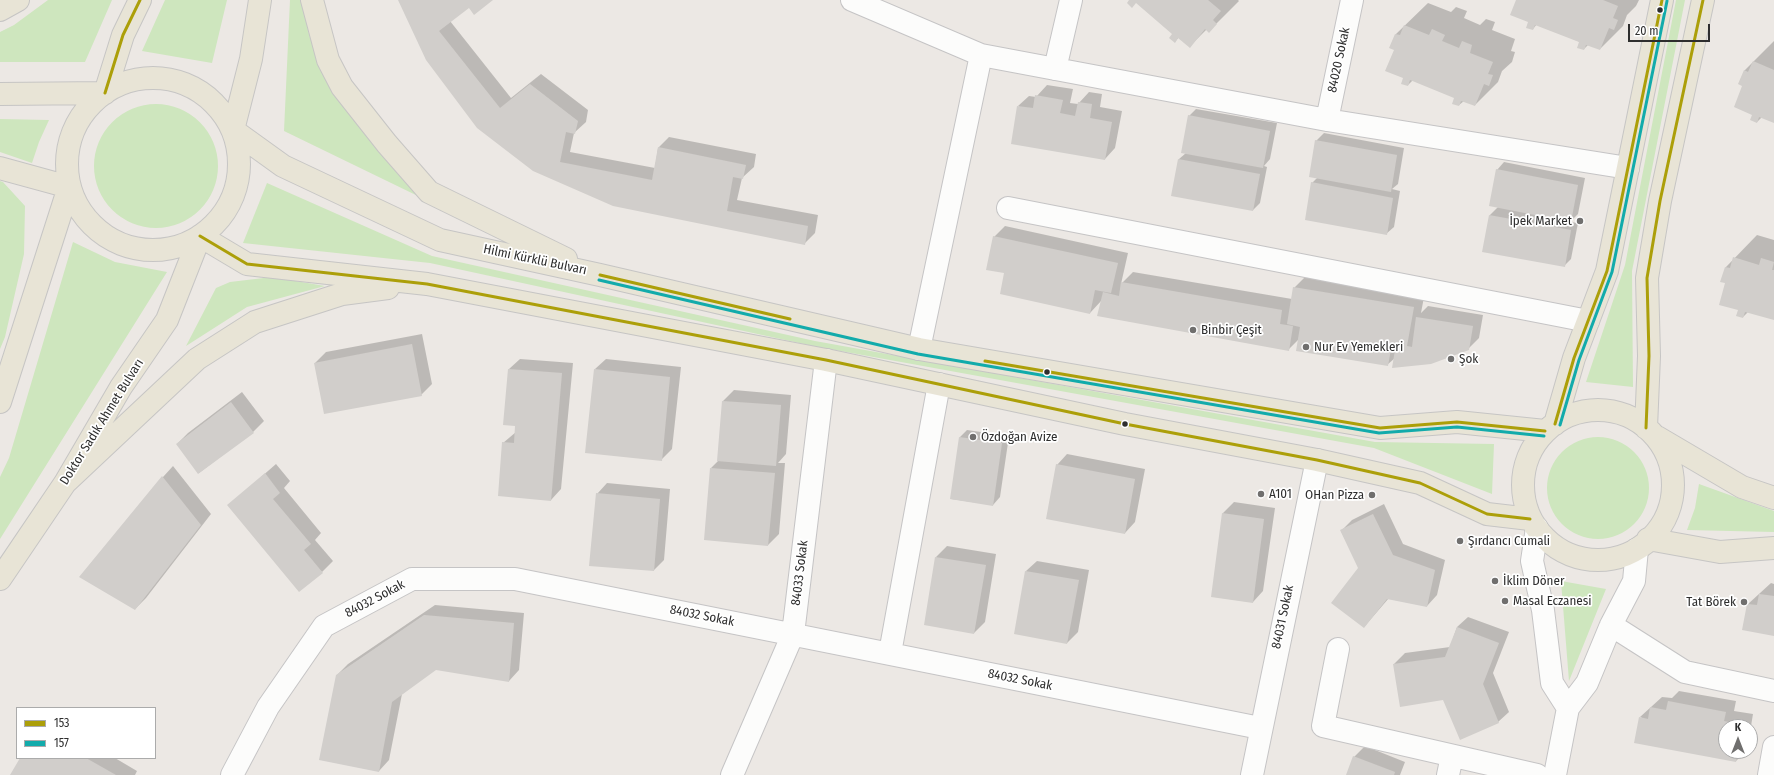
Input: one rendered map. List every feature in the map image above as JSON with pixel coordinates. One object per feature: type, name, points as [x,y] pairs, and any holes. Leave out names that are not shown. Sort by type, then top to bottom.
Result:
[{"type":"main road","points":[[0,10],[18,0]]},
{"type":"main road","points":[[105,93],[123,35],[140,0]]},
{"type":"main road","points":[[233,130],[251,59],[260,0]]},
{"type":"main road","points":[[312,0],[328,60],[342,87],[387,144],[429,192],[600,275]]},
{"type":"main road","points":[[1550,427],[1607,271],[1662,0]]},
{"type":"main road","points":[[1703,0],[1660,202],[1647,278],[1651,432],[1668,458],[1674,484],[1669,509],[1656,532],[1643,544],[1613,559],[1587,559],[1564,552],[1544,538],[1534,523],[1523,496],[1523,473],[1531,450],[1550,427],[1564,417],[1587,410],[1611,410],[1636,419],[1651,432],[1742,487],[1774,498]]},
{"type":"main road","points":[[141,77],[171,78],[197,88],[218,106],[233,130],[240,156],[238,185],[227,210],[209,231],[184,245],[157,251],[129,247],[102,235],[81,214],[69,187],[66,158],[73,129],[89,105],[113,86],[141,77]]},
{"type":"main road","points":[[0,94],[105,93]]},
{"type":"main road","name":"Hilmi Kürklü Bulvarı","points":[[233,130],[283,166],[440,240],[600,275],[919,349],[1380,428],[1457,422],[1550,427]]},
{"type":"main road","points":[[0,168],[69,187]]},
{"type":"main road","points":[[0,402],[69,187]]},
{"type":"main road","points":[[200,236],[247,264],[427,284],[826,360],[1125,424],[1316,460],[1420,483],[1487,514],[1534,523]]},
{"type":"main road","name":"Doktor Sadık Ahmet Bulvarı","points":[[0,579],[65,483],[121,387],[167,320],[200,236]]},
{"type":"main road","points":[[65,483],[197,359],[255,322],[342,294],[427,284]]},
{"type":"main road","points":[[1643,544],[1720,552],[1774,548]]},
{"type":"street","points":[[852,0],[981,54],[1327,120],[1628,168]]},
{"type":"street","points":[[1055,69],[1071,0]]},
{"type":"street","name":"84020 Sokak","points":[[1327,120],[1352,0]]},
{"type":"street","points":[[919,349],[981,54]]},
{"type":"street","points":[[1008,208],[1588,321]]},
{"type":"street","name":"84033 Sokak","points":[[732,775],[793,634],[826,360]]},
{"type":"street","points":[[890,653],[939,384]]},
{"type":"street","name":"84031 Sokak","points":[[1252,775],[1260,728],[1316,460]]},
{"type":"street","points":[[1534,523],[1532,561],[1543,610],[1552,683],[1568,708]]},
{"type":"street","points":[[1555,775],[1568,708],[1587,683],[1611,624],[1634,581],[1643,544]]},
{"type":"street","name":"84032 Sokak","points":[[232,775],[268,707],[324,626],[412,579],[515,579],[1260,728]]},
{"type":"street","points":[[1611,624],[1685,672],[1774,691]]},
{"type":"street","points":[[1338,649],[1324,726],[1450,765],[1537,775]]},
{"type":"street","points":[[1769,775],[1774,747]]},
{"type":"green space","points":[[48,0],[112,0],[85,62],[0,62],[0,32],[14,25]]},
{"type":"green space","points":[[165,0],[227,0],[212,63],[142,51]]},
{"type":"green space","points":[[290,0],[301,0],[310,38],[338,96],[422,198],[284,131]]},
{"type":"green space","points":[[1676,0],[1685,0],[1632,271],[1633,387],[1586,382],[1625,265]]},
{"type":"green space","points":[[156,104],[168,105],[180,109],[200,122],[213,142],[217,154],[217,178],[213,190],[200,210],[180,223],[168,227],[156,228],[144,227],[132,223],[112,210],[99,190],[95,178],[94,166],[95,154],[99,142],[112,122],[132,109],[144,105]]},
{"type":"green space","points":[[0,119],[49,120],[39,142],[32,163],[0,152]]},
{"type":"green space","points":[[0,181],[3,182],[25,206],[24,254],[5,337],[0,349]]},
{"type":"green space","points":[[267,183],[432,256],[815,341],[1375,442],[1494,444],[1492,494],[1374,448],[813,346],[430,263],[243,243]]},
{"type":"green space","points":[[73,242],[115,262],[167,272],[0,539],[0,477],[9,458]]},
{"type":"green space","points":[[272,277],[325,286],[247,307],[186,346],[216,288],[230,282]]},
{"type":"green space","points":[[1598,437],[1618,441],[1626,445],[1634,452],[1641,460],[1645,468],[1649,488],[1645,508],[1641,516],[1634,524],[1626,531],[1618,535],[1598,539],[1578,535],[1570,531],[1562,524],[1555,516],[1551,508],[1547,488],[1551,468],[1555,460],[1562,452],[1570,445],[1578,441]]},
{"type":"green space","points":[[1699,484],[1774,511],[1774,532],[1687,530],[1695,508]]},
{"type":"green space","points":[[1561,581],[1606,589],[1569,681]]},
{"type":"building","points":[[398,0],[493,0],[474,15],[469,8],[439,31],[500,108],[530,84],[578,121],[575,134],[566,132],[560,162],[652,180],[658,147],[746,165],[743,179],[733,177],[727,211],[808,226],[805,245],[613,206],[533,171],[477,128],[426,60]]},
{"type":"building","points":[[1129,0],[1208,0],[1221,11],[1213,20],[1217,24],[1209,33],[1205,29],[1190,48],[1178,38],[1175,43],[1169,38],[1172,34],[1136,3],[1132,8],[1127,3]]},
{"type":"building","points":[[1516,0],[1603,0],[1618,6],[1613,18],[1618,20],[1614,30],[1609,28],[1600,50],[1586,45],[1584,50],[1577,48],[1579,42],[1535,25],[1533,30],[1526,28],[1528,22],[1510,15]]},
{"type":"building","points":[[1404,25],[1429,35],[1432,29],[1445,35],[1442,41],[1459,48],[1462,41],[1472,45],[1470,53],[1493,62],[1488,74],[1493,75],[1489,86],[1484,84],[1475,106],[1461,101],[1459,106],[1452,104],[1454,98],[1410,80],[1408,86],[1401,84],[1403,78],[1385,71],[1394,50],[1389,48],[1395,34],[1400,35]]},
{"type":"building","points":[[1753,61],[1774,70],[1774,123],[1759,117],[1757,123],[1750,120],[1752,115],[1734,107],[1742,86],[1738,84],[1744,70],[1748,72]]},
{"type":"building","points":[[1035,95],[1063,100],[1060,113],[1075,116],[1078,102],[1092,104],[1090,118],[1112,122],[1105,160],[1011,144],[1017,106],[1033,108]]},
{"type":"building","points":[[1188,115],[1270,131],[1263,168],[1181,153]]},
{"type":"building","points":[[1315,140],[1397,155],[1391,192],[1309,177]]},
{"type":"building","points":[[1178,159],[1260,174],[1253,211],[1171,196]]},
{"type":"building","points":[[1496,169],[1578,185],[1571,222],[1489,206]]},
{"type":"building","points":[[1311,182],[1393,198],[1387,235],[1305,220]]},
{"type":"building","points":[[1489,215],[1571,230],[1565,267],[1482,252]]},
{"type":"building","points":[[993,236],[1118,263],[1111,293],[1095,290],[1090,314],[1000,294],[1004,273],[986,270]]},
{"type":"building","points":[[1733,257],[1759,265],[1761,258],[1774,262],[1772,270],[1774,270],[1774,320],[1745,312],[1743,318],[1736,316],[1738,310],[1719,305],[1725,283],[1720,282],[1725,267],[1730,268]]},
{"type":"building","points":[[1121,282],[1282,310],[1280,324],[1293,326],[1289,351],[1097,316],[1103,292],[1119,296]]},
{"type":"building","points":[[1293,287],[1414,307],[1407,346],[1412,347],[1416,317],[1473,326],[1469,350],[1431,364],[1392,368],[1396,344],[1392,343],[1388,366],[1296,351],[1300,327],[1287,324]]},
{"type":"building","points":[[412,344],[422,396],[324,414],[314,363]]},
{"type":"building","points":[[508,369],[562,373],[551,501],[498,496],[502,442],[514,443],[515,426],[503,425]]},
{"type":"building","points":[[594,369],[670,377],[662,461],[585,453]]},
{"type":"building","points":[[722,401],[781,405],[776,466],[717,461]]},
{"type":"building","points":[[231,402],[254,433],[198,474],[176,444]]},
{"type":"building","points":[[959,437],[1002,443],[993,506],[950,499]]},
{"type":"building","points":[[1056,464],[1135,479],[1125,534],[1046,519]]},
{"type":"building","points":[[710,468],[775,473],[768,546],[704,540]]},
{"type":"building","points":[[265,473],[280,493],[273,499],[311,544],[304,550],[323,573],[299,592],[227,505]]},
{"type":"building","points":[[162,476],[201,525],[135,610],[79,577]]},
{"type":"building","points":[[596,493],[660,499],[654,571],[589,566]]},
{"type":"building","points":[[1222,513],[1264,519],[1253,603],[1211,597]]},
{"type":"building","points":[[1373,514],[1393,555],[1435,570],[1427,607],[1387,599],[1364,628],[1331,603],[1358,568],[1340,530]]},
{"type":"building","points":[[935,557],[986,565],[974,634],[924,625]]},
{"type":"building","points":[[1025,571],[1079,580],[1067,644],[1014,634]]},
{"type":"building","points":[[1759,594],[1774,596],[1774,636],[1742,630],[1747,604],[1757,605]]},
{"type":"building","points":[[424,615],[514,623],[509,682],[436,670],[392,702],[379,772],[319,760],[336,675]]},
{"type":"building","points":[[1457,627],[1499,643],[1483,684],[1499,723],[1460,740],[1443,700],[1400,707],[1393,664],[1445,657]]},
{"type":"building","points":[[1668,701],[1726,712],[1724,719],[1718,719],[1718,759],[1634,743],[1639,717],[1648,719],[1650,707],[1666,710]]},
{"type":"building","points":[[1353,756],[1395,772],[1394,775],[1346,775]]},
{"type":"building","points":[[19,759],[88,759],[116,775],[10,775]]},
{"type":"building","points":[[1720,759],[1737,759],[1736,762]]},
{"type":"transit line","name":"153","points":[[105,93],[123,35],[140,0]]},
{"type":"transit line","name":"153","points":[[1555,424],[1574,358],[1607,271],[1662,0]]},
{"type":"transit line","name":"153","points":[[1646,428],[1649,356],[1647,278],[1660,201],[1703,0]]},
{"type":"transit line","name":"157","points":[[1560,425],[1579,360],[1612,272],[1667,1]]},
{"type":"transit line","name":"153","points":[[200,236],[247,264],[427,284],[826,360],[1125,424],[1317,460],[1420,483],[1487,514],[1530,519]]},
{"type":"transit line","name":"153","points":[[600,275],[790,319]]},
{"type":"transit line","name":"157","points":[[599,280],[918,354],[1379,433],[1457,427],[1544,436]]},
{"type":"transit line","name":"153","points":[[985,361],[1380,428],[1457,422],[1545,431]]},
{"type":"place","name":"İpek Market","points":[[1580,221]]},
{"type":"place","name":"Binbir Çeşit","points":[[1193,330]]},
{"type":"place","name":"Nur Ev Yemekleri","points":[[1306,347]]},
{"type":"place","name":"Şok","points":[[1451,359]]},
{"type":"place","name":"Özdoğan Avize","points":[[973,437]]},
{"type":"place","name":"A101","points":[[1261,494]]},
{"type":"place","name":"OHan Pizza","points":[[1372,495]]},
{"type":"place","name":"Şırdancı Cumali","points":[[1460,541]]},
{"type":"place","name":"İklim Döner","points":[[1495,581]]},
{"type":"place","name":"Masal Eczanesi","points":[[1505,601]]},
{"type":"place","name":"Tat Börek","points":[[1744,602]]}]
